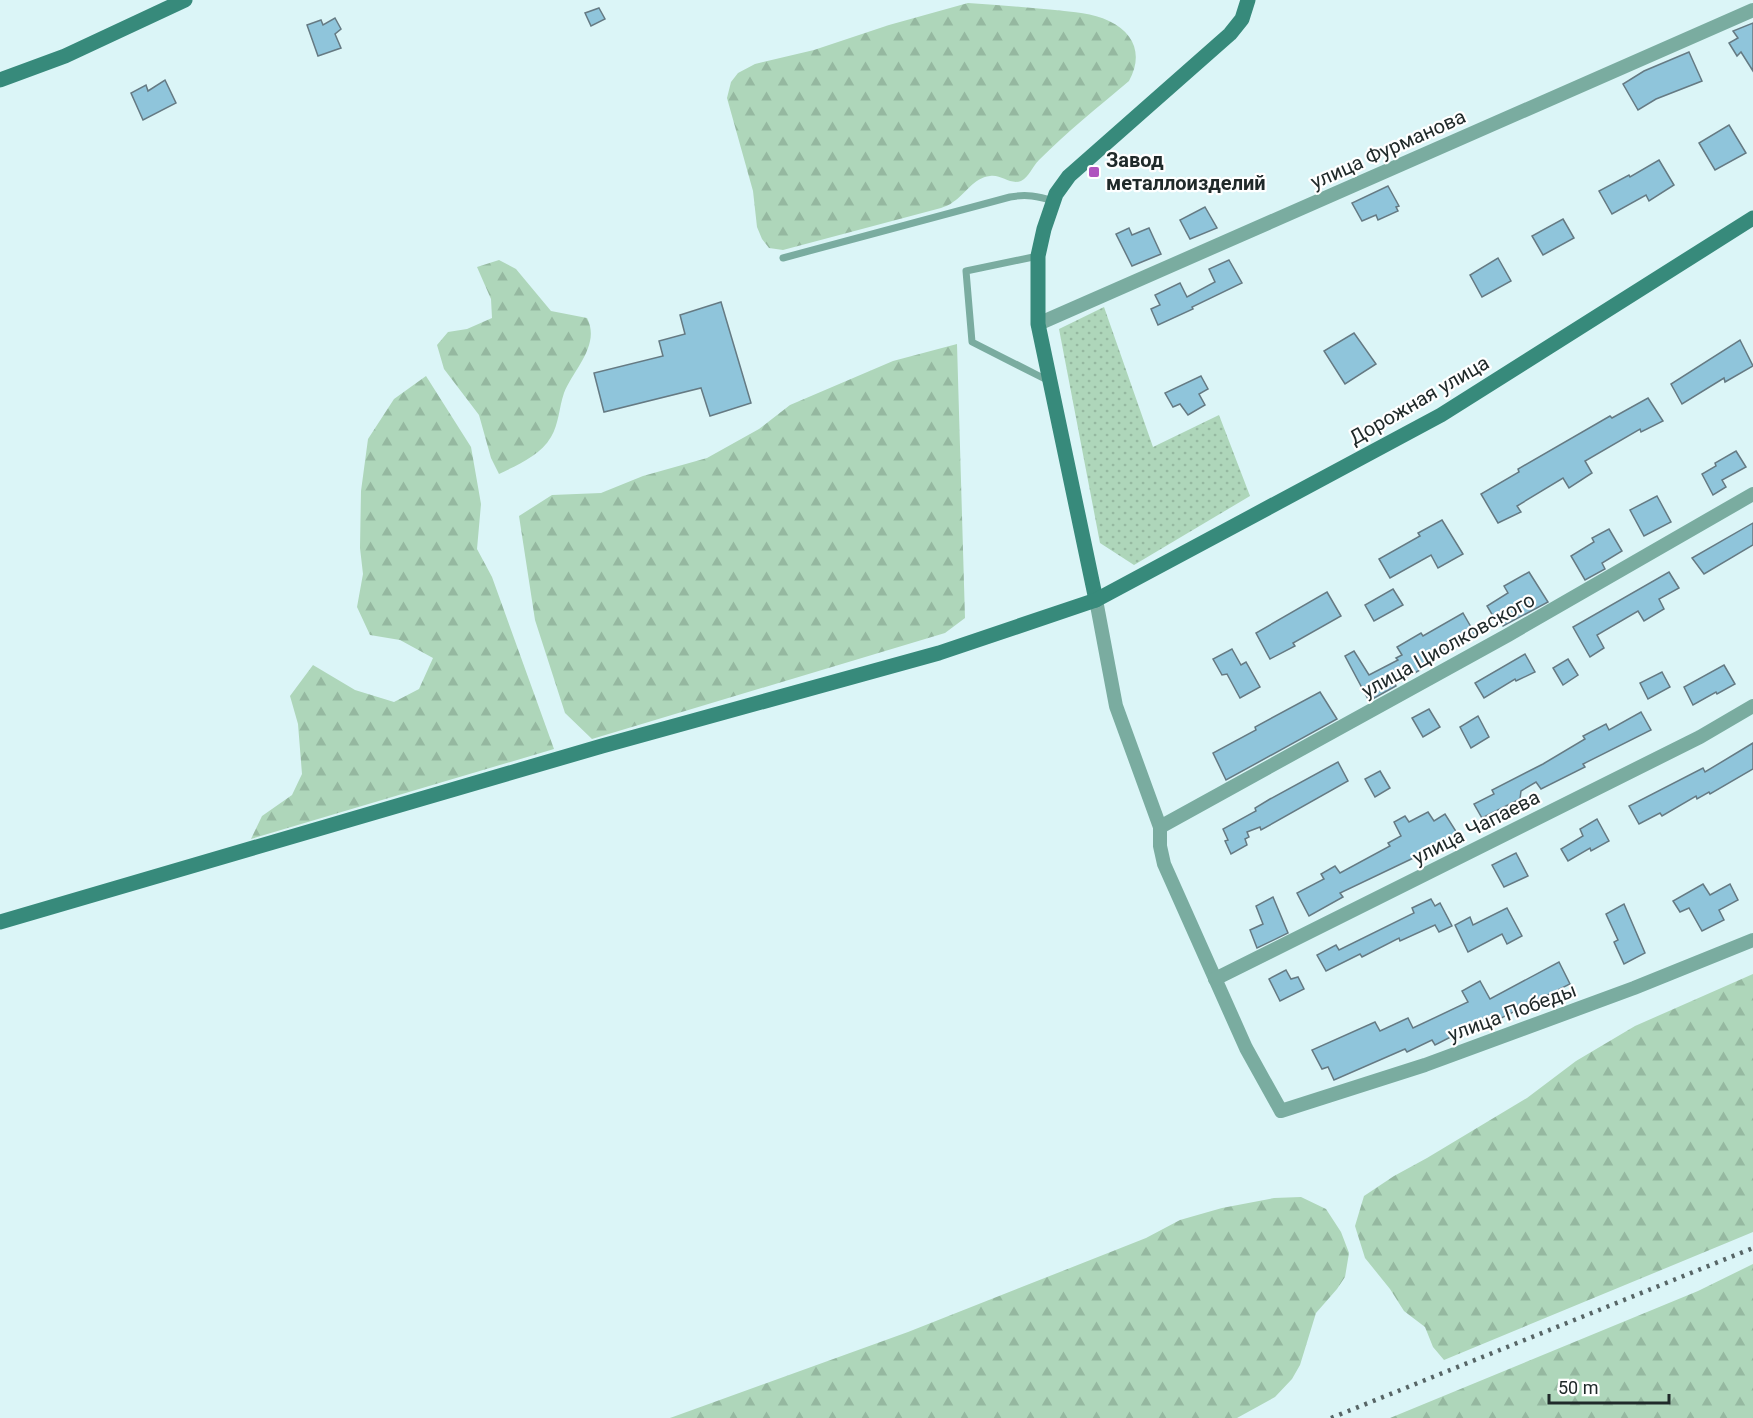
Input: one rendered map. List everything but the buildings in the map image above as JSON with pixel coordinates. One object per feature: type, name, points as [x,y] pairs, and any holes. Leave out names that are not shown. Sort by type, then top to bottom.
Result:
[{"type":"main road","points":[[0,80],[65,56],[185,0]]},
{"type":"main road","points":[[1096,600],[1038,324],[1038,256],[1044,229],[1056,194],[1069,176],[1230,34],[1242,19],[1248,0]]},
{"type":"main road","name":"Дорожная улица","points":[[0,922],[602,746],[939,653],[1096,600],[1441,415],[1753,218]]},
{"type":"street","name":"улица Фурманова","points":[[1038,324],[1753,10]]},
{"type":"street","name":"улица Циолковского","points":[[1160,827],[1508,635],[1753,494]]},
{"type":"street","points":[[1096,600],[1116,706],[1160,827],[1164,864],[1215,979]]},
{"type":"street","name":"улица Чапаева","points":[[1215,979],[1700,737],[1753,706]]},
{"type":"street","name":"улица Победы","points":[[1215,979],[1246,1048],[1281,1111],[1425,1065],[1634,988],[1753,940]]},
{"type":"lane","points":[[783,258],[1010,196],[1037,196],[1053,201]]},
{"type":"lane","points":[[1038,256],[966,271],[972,342],[1050,381]]},
{"type":"green space","points":[[968,3],[1069,11],[1103,18],[1125,32],[1134,46],[1135,63],[1129,81],[1039,160],[1021,181],[1013,182],[998,176],[984,177],[974,183],[958,199],[941,208],[783,250],[769,248],[757,227],[753,191],[727,98],[731,82],[738,73],[755,64],[814,50],[889,25]]},
{"type":"green space","points":[[499,260],[516,269],[551,311],[587,318],[591,338],[584,357],[564,393],[556,427],[551,437],[534,455],[499,474],[491,458],[479,415],[444,369],[437,345],[448,332],[467,329],[492,318],[491,299],[477,267]]},
{"type":"green space","points":[[1104,307],[1153,447],[1219,415],[1250,496],[1134,565],[1100,543],[1059,329]]},
{"type":"green space","points":[[957,344],[965,618],[945,633],[592,739],[565,713],[535,620],[519,516],[552,495],[601,493],[643,476],[707,458],[759,429],[790,405],[893,361]]},
{"type":"green space","points":[[426,376],[471,447],[481,504],[477,549],[492,577],[554,749],[251,839],[262,816],[292,795],[302,774],[298,724],[290,696],[313,665],[355,690],[394,702],[419,689],[433,658],[400,640],[370,635],[357,607],[363,574],[360,548],[361,491],[368,439],[394,399]]},
{"type":"green space","points":[[1753,974],[1753,1232],[1444,1360],[1433,1347],[1425,1327],[1404,1311],[1365,1258],[1355,1226],[1364,1196],[1527,1098],[1576,1061],[1635,1026]]},
{"type":"green space","points":[[1301,1197],[1326,1209],[1341,1232],[1349,1253],[1345,1277],[1316,1313],[1300,1365],[1292,1379],[1275,1397],[1237,1418],[670,1418],[908,1332],[1146,1238],[1180,1220],[1222,1208],[1274,1198]]},
{"type":"green space","points":[[1753,1264],[1753,1418],[1390,1418],[1698,1291]]},
{"type":"railway","points":[[1331,1418],[1753,1248]]},
{"type":"place","name":"Завод металлоизделий","points":[[1094,172]]}]
